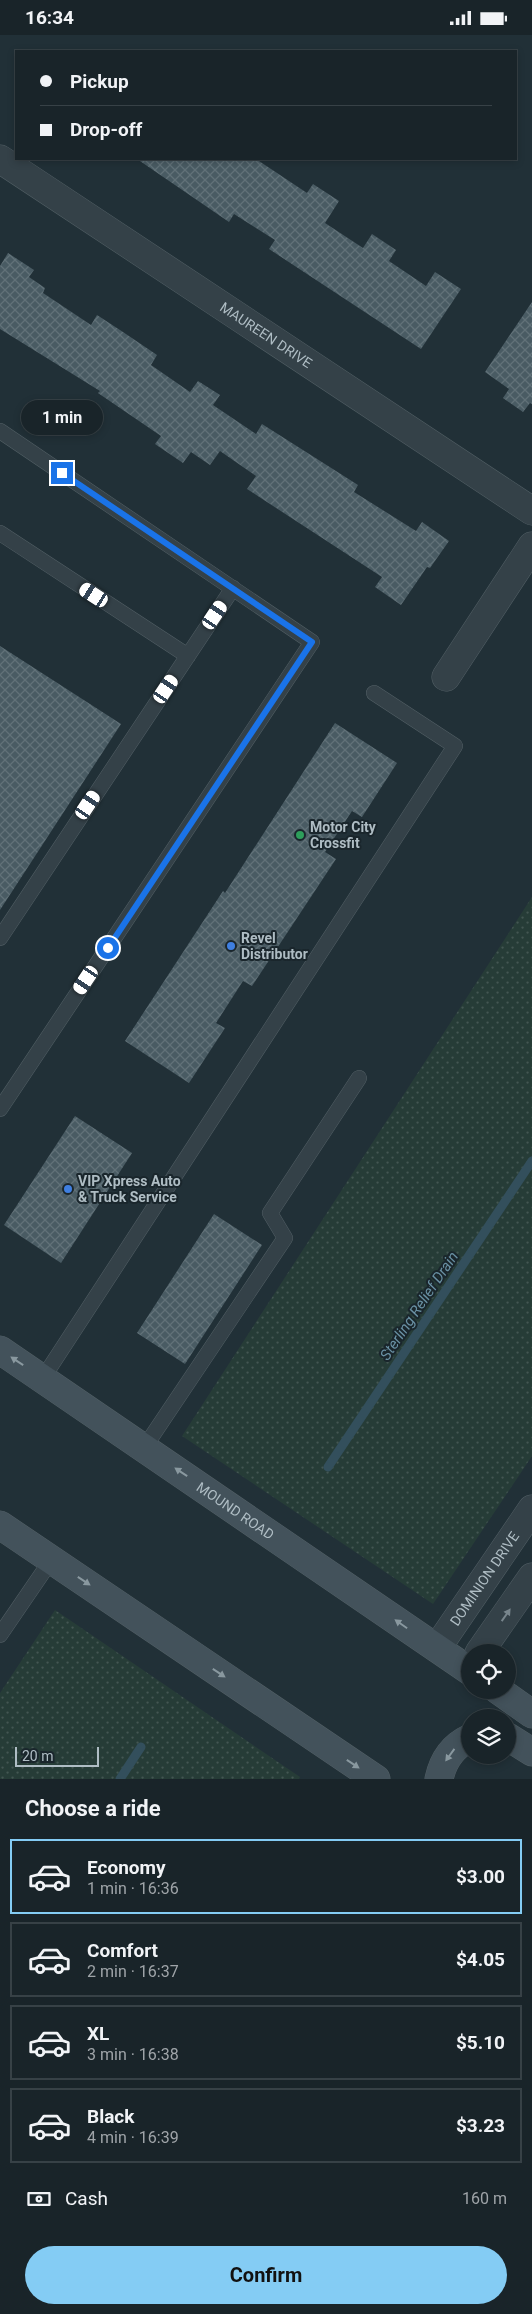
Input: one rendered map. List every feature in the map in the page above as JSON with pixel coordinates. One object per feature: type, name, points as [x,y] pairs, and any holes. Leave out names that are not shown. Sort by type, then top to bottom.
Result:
[{"type":"main road","name":"MOUND ROAD","points":[[0,1350],[437,1648],[461,1660]]},
{"type":"main road","points":[[0,1525],[376,1779]]},
{"type":"main road","points":[[504,1699],[524,1731]]},
{"type":"main road","points":[[439,1779],[446,1758],[461,1744]]},
{"type":"street","name":"MAUREEN DRIVE","points":[[0,159],[532,511]]},
{"type":"street","points":[[446,677],[532,546]]},
{"type":"street","name":"DOMINION DRIVE","points":[[437,1648],[532,1509]]},
{"type":"street","points":[[486,1644],[532,1577]]},
{"type":"lane","points":[[0,431],[312,642],[0,1109]]},
{"type":"lane","points":[[0,533],[188,656]]},
{"type":"lane","points":[[0,938],[233,588]]},
{"type":"lane","points":[[43,1379],[455,746],[374,693]]},
{"type":"lane","points":[[144,1448],[285,1238],[270,1213],[359,1079]]},
{"type":"lane","points":[[0,1635],[52,1559]]},
{"type":"green space","name":"Sterling Relief Drain","points":[[532,897],[532,1456],[433,1604],[182,1436]]},
{"type":"green space","points":[[55,1610],[300,1777],[299,1779],[0,1779],[0,1693]]},
{"type":"building","points":[[138,160],[258,160],[307,193],[313,184],[339,201],[325,223],[363,248],[372,234],[396,250],[389,261],[426,286],[435,272],[461,289],[421,349],[269,249],[275,240],[234,214],[229,222]]},
{"type":"building","points":[[8,253],[34,270],[29,277],[45,288],[43,293],[91,325],[97,315],[123,332],[157,355],[151,365],[190,392],[198,381],[220,395],[213,405],[256,434],[262,424],[358,485],[354,492],[416,531],[422,522],[449,541],[430,568],[427,567],[401,605],[375,587],[382,577],[247,489],[256,476],[220,451],[210,465],[191,452],[183,463],[155,444],[161,436],[98,393],[100,391],[0,329],[0,266]]},
{"type":"building","points":[[532,302],[532,404],[530,403],[523,412],[503,398],[509,389],[485,372]]},
{"type":"building","points":[[0,646],[121,724],[0,910]]},
{"type":"building","points":[[335,723],[397,763],[362,817],[352,811],[325,852],[336,859],[252,986],[243,981],[216,1023],[225,1028],[189,1083],[125,1041],[223,891],[225,893]]},
{"type":"building","name":"VIP Xpress Auto & Truck Service","points":[[75,1116],[132,1153],[61,1263],[4,1225]]},
{"type":"building","points":[[214,1214],[262,1245],[185,1364],[137,1333]]},
{"type":"waterway","name":"Sterling Relief Drain","points":[[328,1467],[532,1161]]},
{"type":"waterway","name":"Sterling Relief Drain","points":[[120,1779],[141,1747]]},
{"type":"place","name":"Motor City Crossfit","points":[[300,835]]},
{"type":"place","name":"Revel Distributor","points":[[231,946]]},
{"type":"place","name":"VIP Xpress Auto & Truck Service","points":[[68,1189]]},
{"type":"route","points":[[62,473],[312,642],[108,948]]}]
